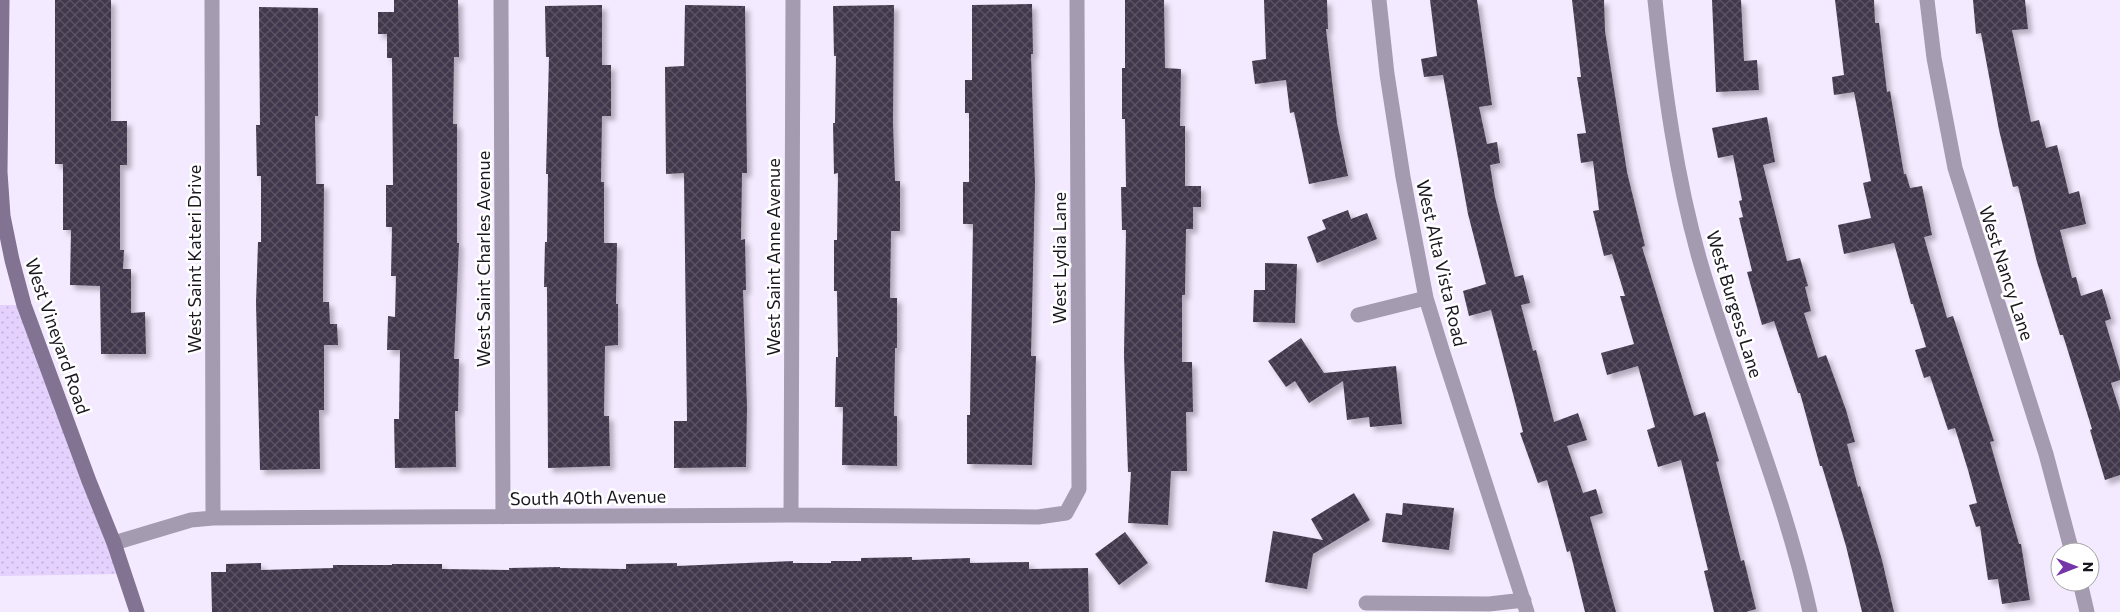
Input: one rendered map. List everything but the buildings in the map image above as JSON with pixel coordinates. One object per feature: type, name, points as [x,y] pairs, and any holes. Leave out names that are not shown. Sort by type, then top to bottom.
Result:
[{"type":"street","name":"West Vineyard Road","points":[[2,0],[0,172],[3,216],[24,305],[88,481],[114,543],[137,612]]},
{"type":"street","name":"West Saint Kateri Drive","points":[[212,0],[213,518]]},
{"type":"street","name":"West Saint Charles Avenue","points":[[501,0],[503,517]]},
{"type":"street","name":"West Saint Anne Avenue","points":[[791,515],[793,0]]},
{"type":"street","name":"West Lydia Lane","points":[[1066,513],[1078,488],[1077,0]]},
{"type":"street","name":"West Alta Vista Road","points":[[1379,0],[1387,74],[1401,168],[1426,298],[1526,606]]},
{"type":"street","name":"West Burgess Lane","points":[[1655,0],[1660,52],[1682,191],[1703,270],[1784,516],[1810,612]]},
{"type":"street","name":"West Nancy Lane","points":[[1928,0],[1934,58],[1955,168],[2046,454],[2069,542]]},
{"type":"street","points":[[1358,315],[1426,298]]},
{"type":"street","name":"South 40th Avenue","points":[[114,543],[191,520],[213,518],[791,515],[1038,517],[1066,513]]},
{"type":"street","points":[[2082,592],[2087,612]]},
{"type":"street","points":[[1366,603],[1526,606]]},
{"type":"shaded area","points":[[0,305],[24,305],[124,574],[0,576]]}]
